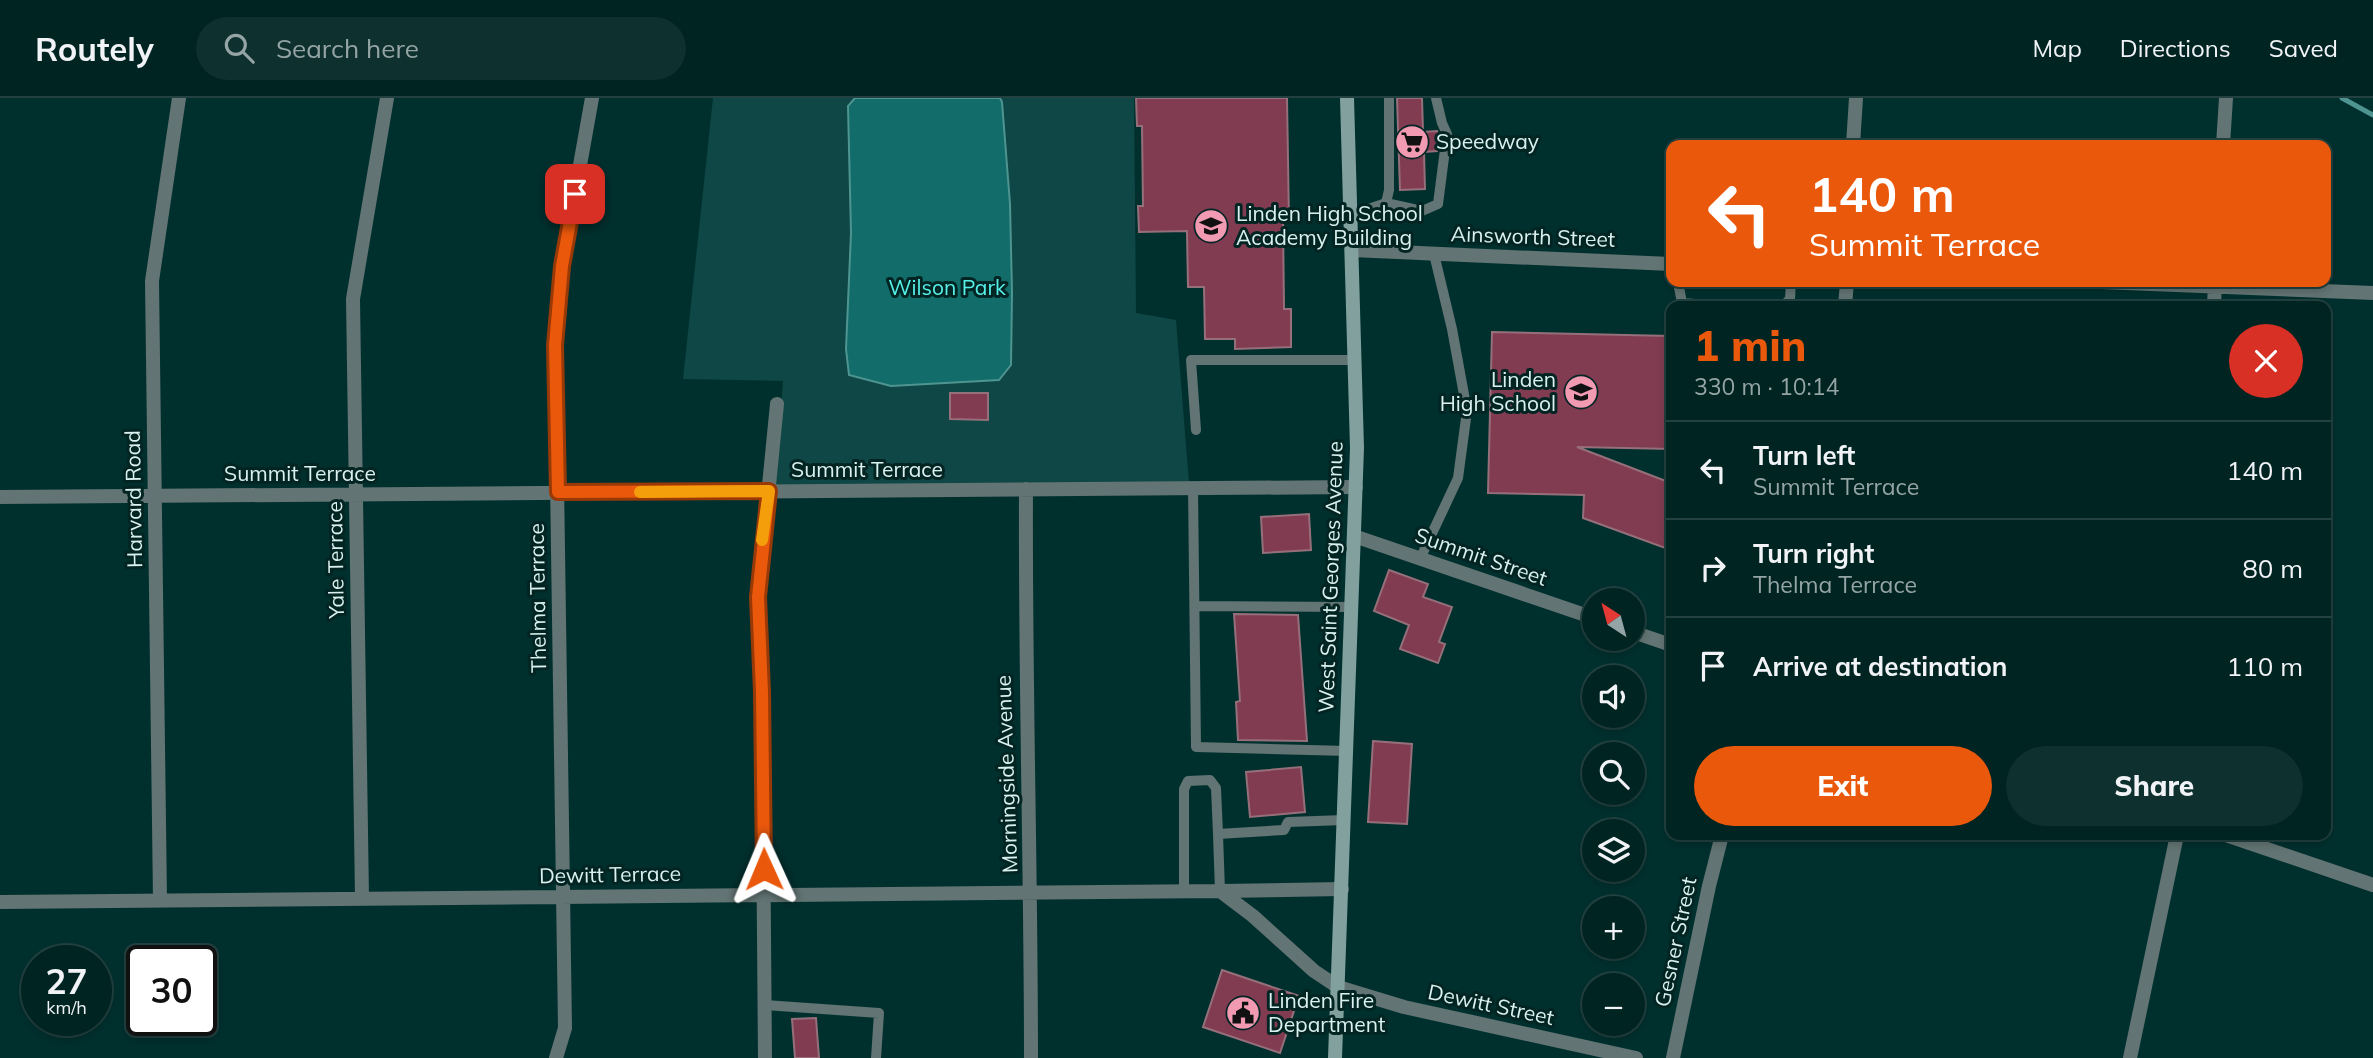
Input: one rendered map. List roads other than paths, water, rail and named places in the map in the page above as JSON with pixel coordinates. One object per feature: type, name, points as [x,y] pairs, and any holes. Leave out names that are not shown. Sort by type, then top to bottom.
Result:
[{"type":"main road","name":"West Saint Georges Avenue","points":[[1335,1058],[1356,487],[1347,98]]},
{"type":"street","name":"Harvard Road","points":[[160,900],[152,281],[179,98]]},
{"type":"street","name":"Yale Terrace","points":[[362,898],[353,299],[387,98]]},
{"type":"street","name":"Thelma Terrace","points":[[556,1058],[565,1028],[555,345],[562,266],[593,98]]},
{"type":"street","points":[[1853,140],[1856,98]]},
{"type":"street","points":[[2223,140],[2226,98]]},
{"type":"street","name":"Ainsworth Street","points":[[1352,250],[1666,264]]},
{"type":"street","points":[[2268,287],[2373,293]]},
{"type":"street","points":[[765,1058],[762,692],[758,597],[777,404]]},
{"type":"street","name":"Summit Terrace","points":[[0,497],[1356,487]]},
{"type":"street","name":"Morningside Avenue","points":[[1026,489],[1025,663],[1031,892],[1031,1058]]},
{"type":"street","name":"Summit Street","points":[[1354,536],[1582,614]]},
{"type":"street","points":[[1645,635],[1666,641]]},
{"type":"street","name":"Gesner Street","points":[[1673,1058],[1721,840]]},
{"type":"street","points":[[2130,1058],[2176,840]]},
{"type":"street","points":[[2241,840],[2373,885]]},
{"type":"street","name":"Dewitt Terrace","points":[[0,902],[1342,889]]},
{"type":"street","points":[[1220,891],[1253,916],[1314,971],[1338,987]]},
{"type":"street","name":"Dewitt Street","points":[[1338,987],[1404,1007],[1636,1058]]},
{"type":"lane","points":[[1386,203],[1389,190],[1389,98]]},
{"type":"lane","points":[[1351,215],[1386,203],[1422,211],[1438,204],[1447,134],[1436,98]]},
{"type":"lane","points":[[1420,559],[1458,478],[1467,411],[1452,329],[1434,254]]},
{"type":"lane","points":[[1196,430],[1191,360],[1355,360]]},
{"type":"lane","points":[[1194,488],[1196,747],[1347,751]]},
{"type":"lane","points":[[1195,606],[1352,607]]},
{"type":"lane","points":[[1184,890],[1184,789],[1188,781],[1210,780],[1216,788],[1220,891]]},
{"type":"lane","points":[[1218,834],[1284,830],[1288,822],[1344,820]]},
{"type":"lane","points":[[765,1006],[879,1013],[876,1058]]},
{"type":"waterway","points":[[2342,98],[2373,115]]},
{"type":"place","name":"Speedway","points":[[1412,142]]},
{"type":"place","name":"Linden High School Academy Building","points":[[1211,226]]},
{"type":"place","name":"Linden High School","points":[[1581,392]]},
{"type":"place","name":"Linden Fire Department","points":[[1243,1013]]},
{"type":"park label","name":"Wilson Park","points":[[947,288]]}]
